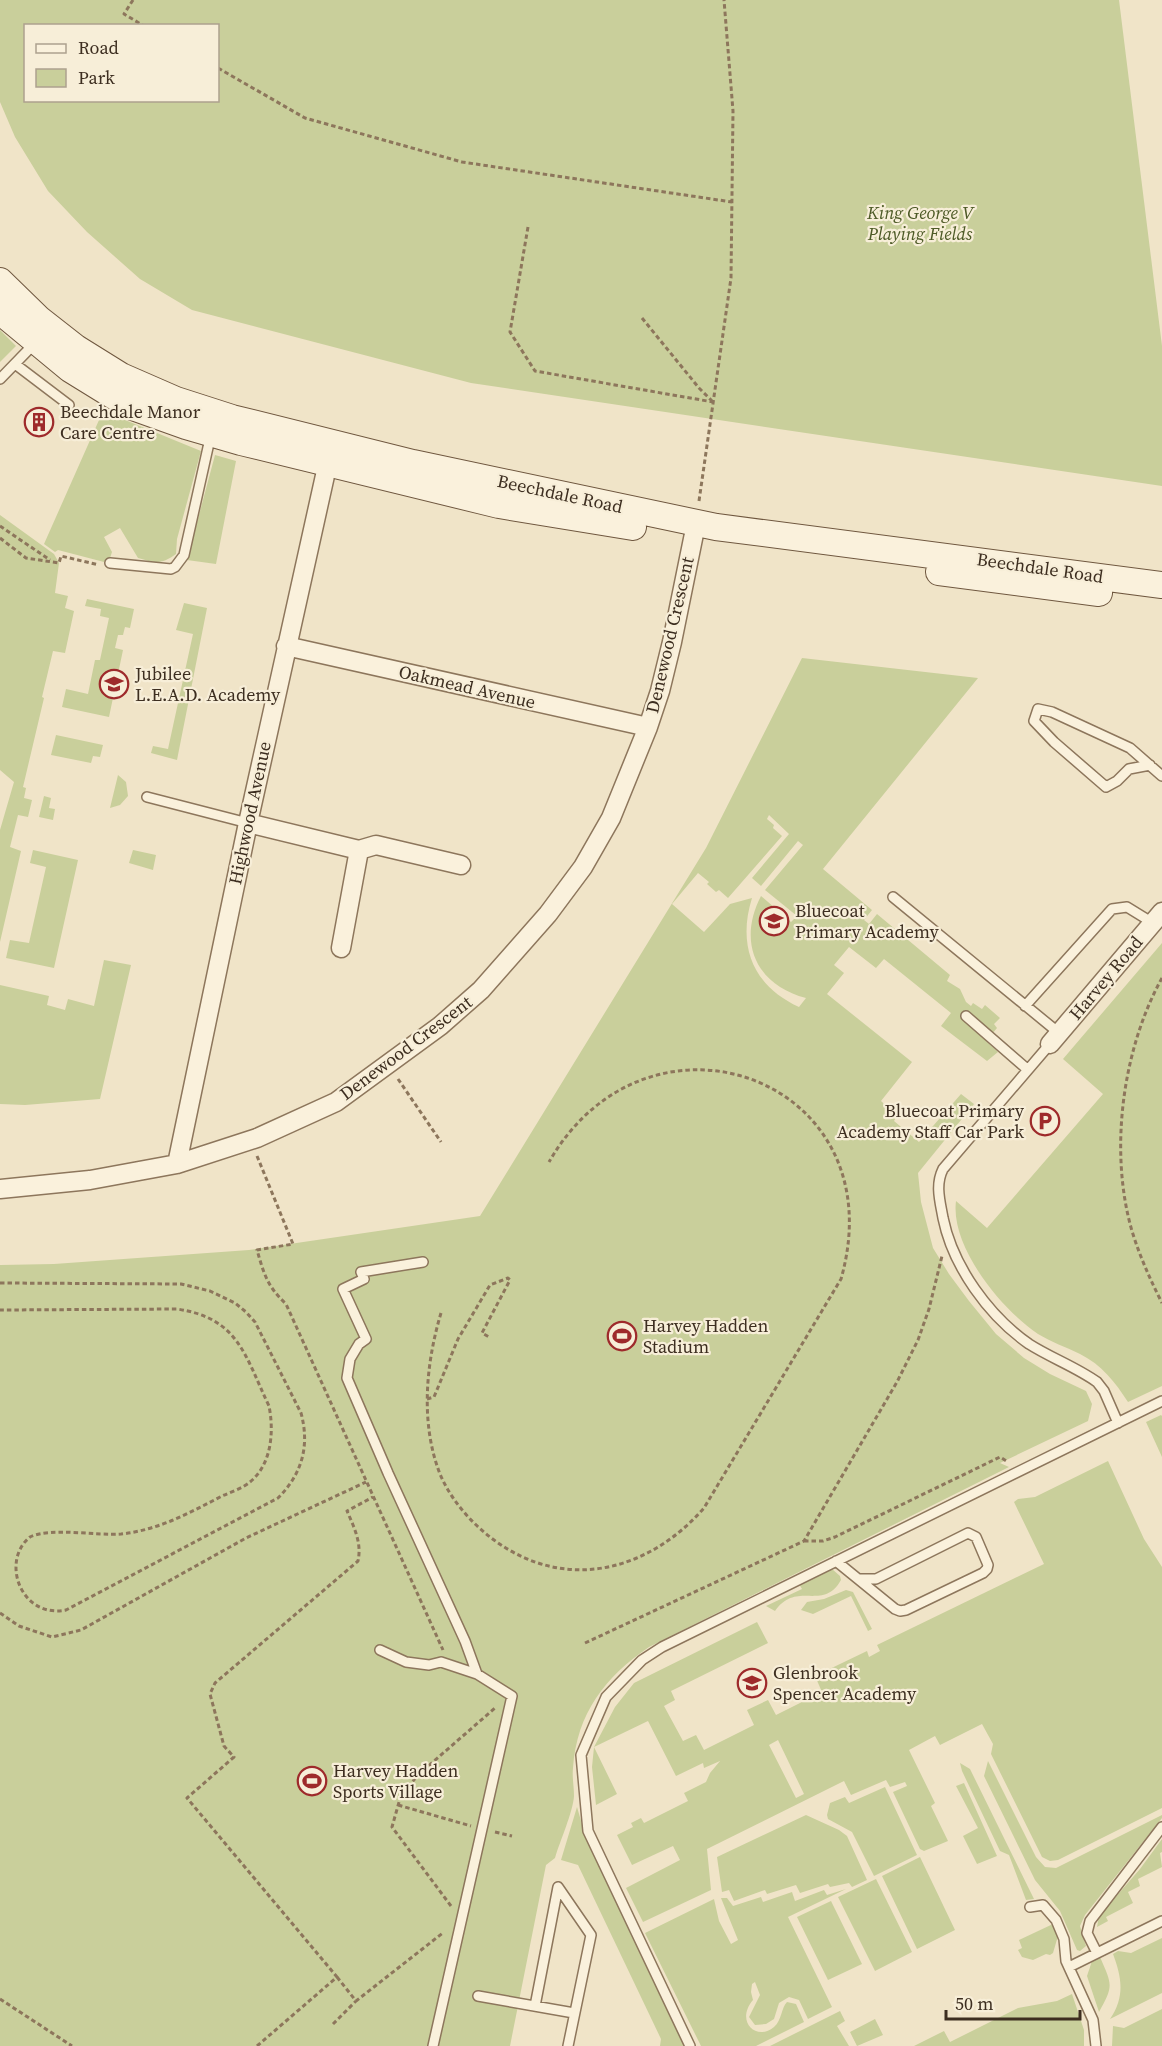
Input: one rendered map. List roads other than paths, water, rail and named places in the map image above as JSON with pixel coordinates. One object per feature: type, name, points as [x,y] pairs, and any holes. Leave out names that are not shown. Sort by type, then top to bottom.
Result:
[{"type":"street","name":"Beechdale Road","points":[[0,281],[39,320],[76,348],[121,376],[176,400],[329,454],[499,505],[1162,585]]},
{"type":"street","name":"Beechdale Road","points":[[0,311],[70,369],[130,406],[211,434],[329,454]]},
{"type":"street","name":"Highwood Avenue","points":[[177,1164],[248,823],[329,454]]},
{"type":"street","name":"Beechdale Road","points":[[694,530],[1044,587],[1162,600]]},
{"type":"street","name":"Denewood Crescent","points":[[0,1190],[90,1180],[177,1164],[250,1140],[336,1102],[440,1026],[481,990],[548,914],[583,867],[611,819],[648,727],[672,642],[694,530]]},
{"type":"street","name":"Oakmead Avenue","points":[[286,646],[648,727]]},
{"type":"street","points":[[248,823],[359,850],[376,845],[461,865]]},
{"type":"street","points":[[341,948],[359,850]]},
{"type":"street","name":"Harvey Road","points":[[1054,1039],[1157,917]]},
{"type":"lane","points":[[0,379],[36,342]]},
{"type":"lane","points":[[15,364],[69,405]]},
{"type":"lane","points":[[110,563],[175,567],[184,555],[211,434]]},
{"type":"lane","points":[[1150,765],[1129,769],[1117,781],[1106,787],[1054,742],[1034,721],[1038,709],[1052,712],[1130,748],[1150,765],[1162,776]]},
{"type":"lane","points":[[147,797],[248,823]]},
{"type":"lane","points":[[893,897],[1025,1006],[1054,1039],[943,1169],[938,1179],[945,1225],[964,1273],[978,1293],[1005,1323],[1028,1343],[1097,1382],[1104,1391],[1118,1423]]},
{"type":"lane","points":[[1025,1006],[1112,909],[1128,907],[1157,917]]},
{"type":"lane","points":[[966,1016],[1027,1068]]},
{"type":"lane","points":[[423,1262],[361,1272],[364,1279],[343,1289],[366,1339],[359,1344],[350,1359],[347,1378],[465,1641],[477,1674]]},
{"type":"lane","points":[[690,2046],[588,1831],[581,1755],[606,1697],[642,1660],[662,1647],[1162,1401]]},
{"type":"lane","points":[[836,1561],[895,1609],[903,1611],[983,1573],[988,1565],[976,1537],[968,1533],[876,1579],[859,1579]]},
{"type":"lane","points":[[380,1650],[406,1662],[429,1665],[441,1662],[477,1674],[512,1696],[433,2046]]},
{"type":"lane","points":[[1097,1953],[1088,1934],[1090,1921],[1162,1827]]},
{"type":"lane","points":[[535,2006],[558,1887],[591,1935],[568,2046]]},
{"type":"lane","points":[[1030,1908],[1043,1905],[1056,1920],[1064,1939],[1066,1961],[1093,2020],[1095,2046]]},
{"type":"lane","points":[[1069,1967],[1162,1922]]},
{"type":"lane","points":[[478,1996],[574,2013]]},
{"type":"place","name":"Beechdale Manor Care Centre","points":[[39,422]]},
{"type":"place","name":"Jubilee L.E.A.D. Academy","points":[[114,684]]},
{"type":"place","name":"Bluecoat Primary Academy","points":[[774,921]]},
{"type":"place","name":"Bluecoat Primary Academy Staff Car Park","points":[[1045,1121]]},
{"type":"place","name":"Harvey Hadden Stadium","points":[[622,1336]]},
{"type":"place","name":"Glenbrook Spencer Academy","points":[[752,1683]]},
{"type":"place","name":"Harvey Hadden Sports Village","points":[[312,1781]]},
{"type":"park label","name":"King George V Playing Fields","points":[[920,223]]}]
